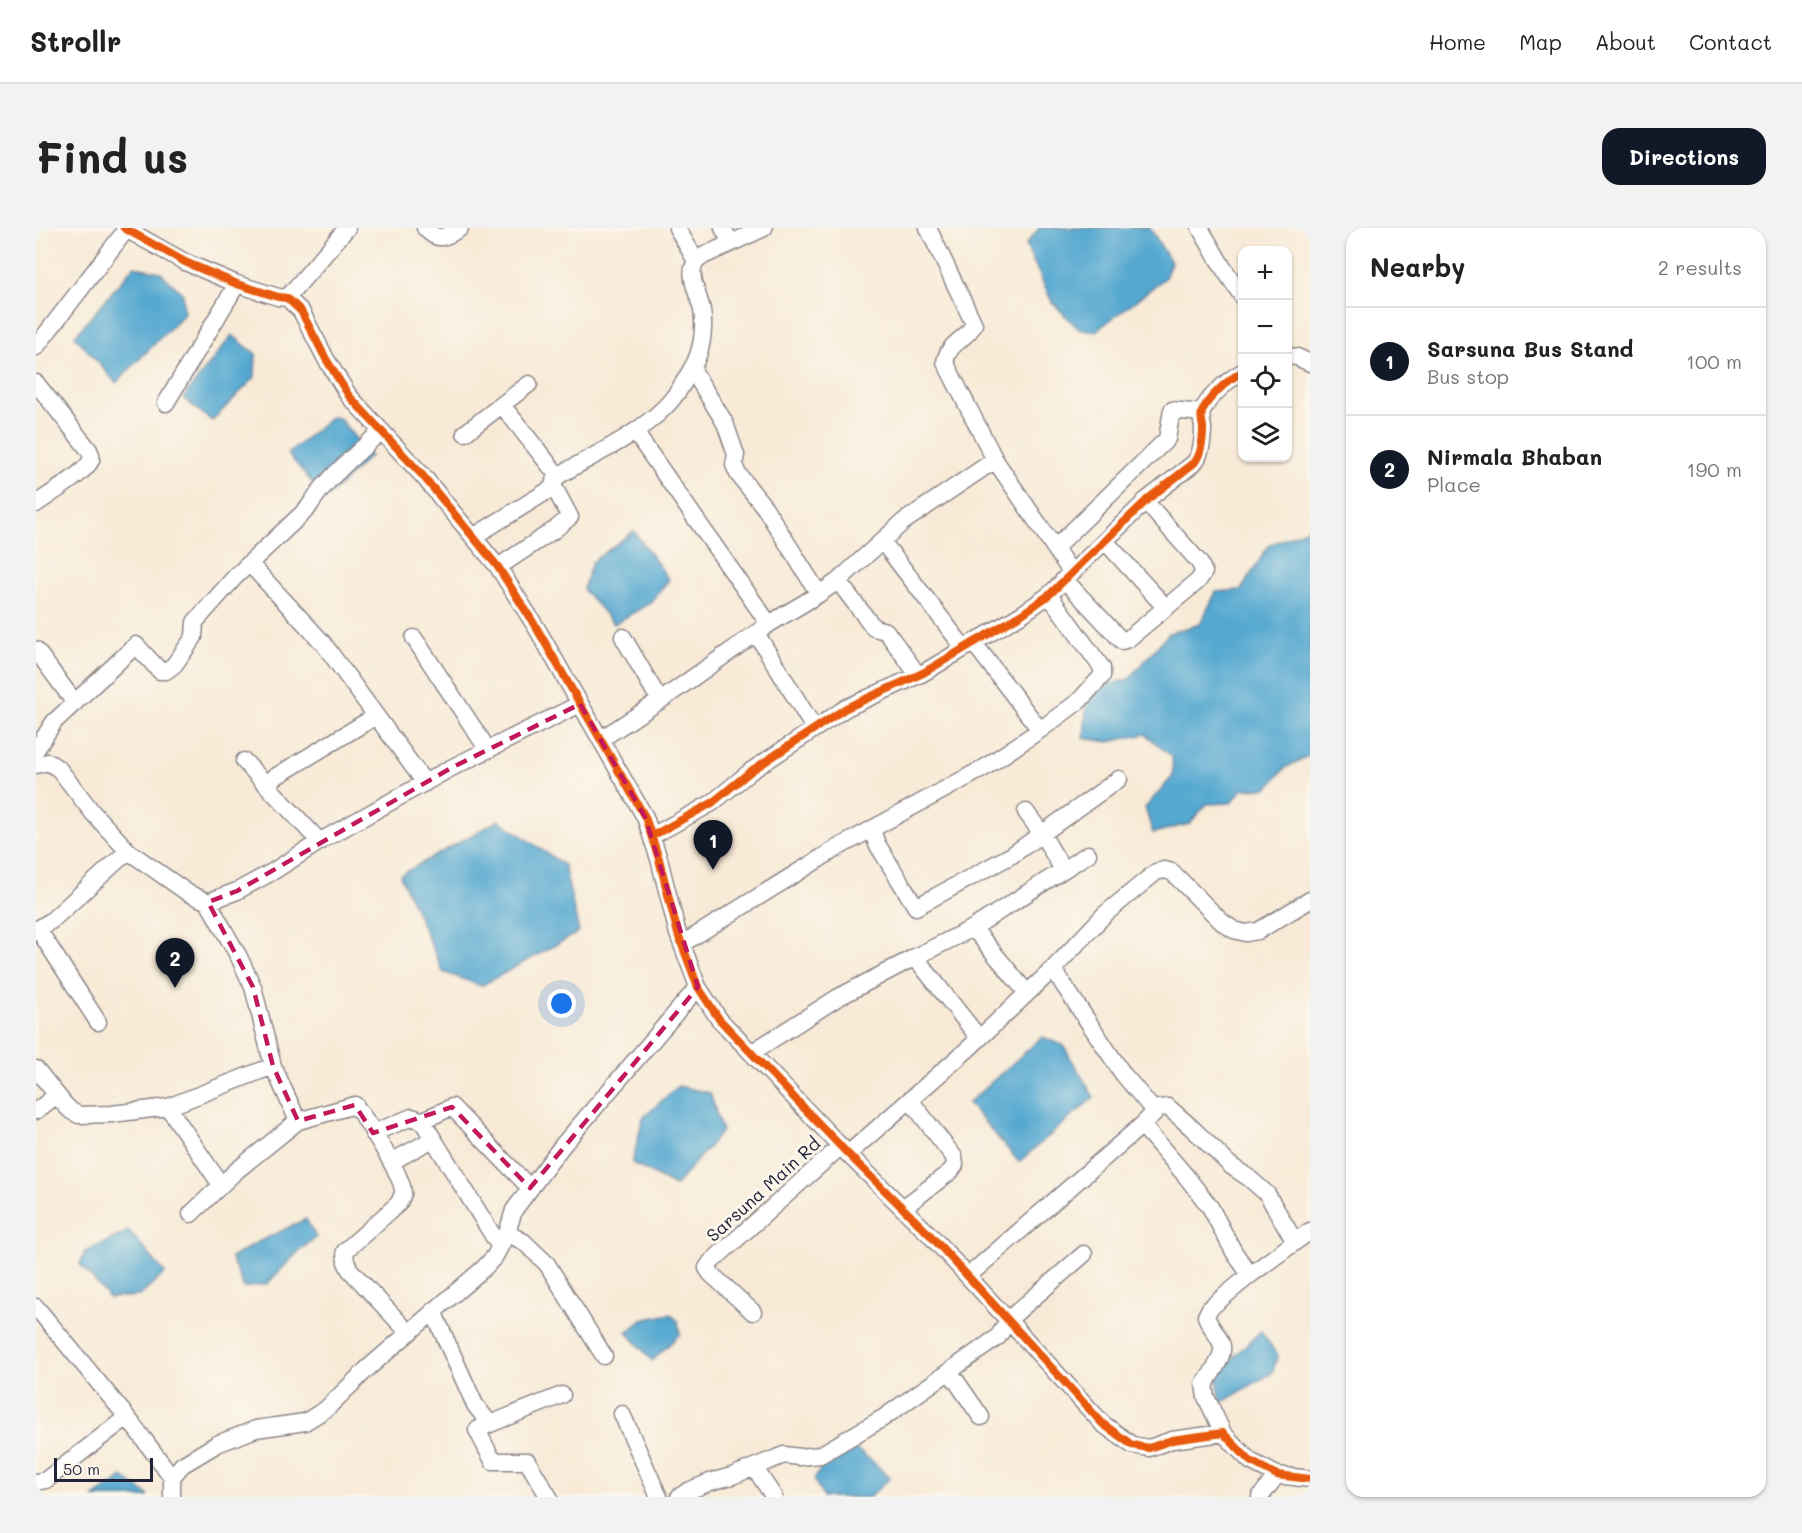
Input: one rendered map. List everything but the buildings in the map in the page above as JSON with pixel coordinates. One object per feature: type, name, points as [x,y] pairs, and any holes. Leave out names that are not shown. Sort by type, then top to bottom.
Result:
[{"type":"street","points":[[286,298],[347,228]]},
{"type":"street","points":[[425,228],[438,238],[445,238],[460,228]]},
{"type":"street","points":[[677,228],[696,261]]},
{"type":"street","points":[[473,537],[556,481],[635,432],[664,409],[692,369],[698,356],[703,334],[702,311],[694,281],[693,270],[696,261],[727,236],[764,228]]},
{"type":"street","points":[[928,228],[974,324],[970,331],[955,342],[947,353],[945,362],[995,460],[1055,548],[1068,576],[1122,641],[1128,639],[1166,608],[1198,581],[1204,572],[1199,562],[1145,501]]},
{"type":"street","points":[[1200,228],[1238,290]]},
{"type":"street","points":[[36,347],[135,231],[185,262],[237,284],[286,298],[300,311],[349,396],[423,476],[498,567],[537,627],[645,817],[682,945],[698,987],[719,1019],[1009,1319],[1103,1424],[1132,1445],[1149,1448],[1172,1440],[1223,1433]]},
{"type":"street","points":[[166,403],[237,284]]},
{"type":"street","points":[[1292,356],[1310,363]]},
{"type":"street","points":[[692,369],[725,423],[736,455],[734,465],[738,474],[765,508],[819,594]]},
{"type":"street","points":[[652,836],[712,803],[751,771],[814,728],[861,700],[918,675],[1022,614],[1049,595],[1145,501],[1199,458],[1203,432],[1202,413],[1215,394],[1238,375]]},
{"type":"street","points":[[36,383],[89,450],[91,456],[90,461],[76,476],[36,504]]},
{"type":"street","points":[[465,433],[529,384]]},
{"type":"street","points":[[498,567],[570,517],[556,481],[502,405]]},
{"type":"street","points":[[1055,548],[1167,439],[1173,411],[1202,413]]},
{"type":"street","points":[[36,750],[54,722],[136,645],[160,670],[166,671],[174,665],[194,638],[195,622],[235,577],[308,508],[336,474],[381,431]]},
{"type":"street","points":[[635,432],[763,628],[814,728]]},
{"type":"street","points":[[601,739],[660,701],[763,628],[838,581],[903,522],[995,460]]},
{"type":"street","points":[[882,541],[1040,730]]},
{"type":"street","points":[[1105,541],[1166,608]]},
{"type":"street","points":[[249,564],[323,643],[425,783]]},
{"type":"street","points":[[838,581],[874,628],[886,631],[918,675]]},
{"type":"street","points":[[682,945],[837,848],[984,768],[1079,700],[1102,676],[1102,668],[1049,595]]},
{"type":"street","points":[[623,637],[660,701]]},
{"type":"street","points":[[414,638],[488,750]]},
{"type":"street","points":[[36,650],[75,703]]},
{"type":"street","points":[[208,902],[237,891],[425,783],[580,704]]},
{"type":"street","points":[[265,783],[376,716]]},
{"type":"street","points":[[244,761],[320,842]]},
{"type":"street","points":[[36,765],[48,762],[59,769],[93,813],[128,851],[188,893],[208,902],[253,987],[273,1065],[298,1121]]},
{"type":"street","points":[[872,830],[916,907],[1012,855],[1119,779]]},
{"type":"street","points":[[1026,812],[1063,870]]},
{"type":"street","points":[[98,1022],[37,929],[51,921],[128,851]]},
{"type":"street","points":[[751,1053],[837,998],[973,928],[1088,854]]},
{"type":"street","points":[[845,1150],[910,1100],[1028,993],[1105,914],[1156,872],[1164,870],[1172,872],[1222,922],[1234,930],[1246,933],[1258,931],[1310,900]]},
{"type":"street","points":[[973,928],[1028,993]]},
{"type":"street","points":[[915,957],[979,1038]]},
{"type":"street","points":[[1053,969],[1123,1074],[1155,1112]]},
{"type":"street","points":[[172,1477],[182,1465],[217,1444],[256,1429],[305,1422],[326,1409],[367,1369],[484,1268],[495,1256],[514,1210],[530,1188],[562,1146],[698,987]]},
{"type":"street","points":[[36,1069],[71,1111],[79,1114],[112,1114],[168,1107],[273,1065]]},
{"type":"street","points":[[36,1111],[57,1095]]},
{"type":"street","points":[[903,1208],[951,1171],[955,1165],[954,1157],[910,1100]]},
{"type":"street","points":[[191,1214],[236,1171],[298,1121],[355,1105],[391,1162],[401,1182],[403,1194],[399,1203],[345,1251],[346,1262],[350,1270],[409,1333]]},
{"type":"street","points":[[168,1107],[221,1185]]},
{"type":"street","points":[[421,1121],[452,1107],[530,1188]]},
{"type":"street","points":[[968,1276],[1159,1108],[1168,1107],[1231,1166],[1267,1194],[1295,1242]]},
{"type":"street","points":[[373,1133],[412,1117],[421,1121],[503,1240],[524,1242],[547,1264],[604,1356]]},
{"type":"street","points":[[1142,1125],[1210,1207],[1234,1252],[1250,1275]]},
{"type":"street","points":[[391,1162],[433,1139]]},
{"type":"street","name":"Sarsuna Main Rd","points":[[753,1312],[707,1268],[719,1255],[845,1150]]},
{"type":"street","points":[[1310,1231],[1210,1308],[1206,1316],[1222,1346],[1221,1356],[1204,1385],[1206,1397],[1223,1433],[1250,1461],[1277,1475],[1310,1479]]},
{"type":"street","points":[[686,1495],[784,1455],[800,1457],[820,1455],[883,1418],[998,1337],[1009,1319],[1084,1254]]},
{"type":"street","points":[[36,1307],[128,1417],[172,1477],[172,1497]]},
{"type":"street","points":[[433,1311],[475,1405],[490,1424]]},
{"type":"street","points":[[950,1372],[981,1417]]},
{"type":"street","points":[[549,1497],[527,1461],[493,1461],[477,1431],[562,1395]]},
{"type":"street","points":[[622,1414],[659,1497]]},
{"type":"street","points":[[36,1482],[46,1480],[128,1417]]},
{"type":"street","points":[[754,1467],[774,1497]]},
{"type":"street","points":[[1260,1497],[1277,1475]]},
{"type":"highlighted area","points":[[580,704],[645,817],[698,987],[530,1188],[452,1107],[373,1133],[355,1105],[298,1121],[273,1066],[253,987],[208,902],[237,891],[451,768]]},
{"type":"water","points":[[1039,228],[1150,228],[1171,262],[1165,278],[1096,331],[1079,329],[1052,302],[1026,245]]},
{"type":"water","points":[[134,266],[160,272],[183,294],[184,314],[116,383],[75,336]]},
{"type":"water","points":[[232,335],[256,354],[255,377],[212,421],[183,398]]},
{"type":"water","points":[[331,417],[339,418],[370,456],[326,499],[288,454]]},
{"type":"water","points":[[1310,525],[1310,755],[1285,768],[1268,788],[1243,789],[1231,803],[1207,804],[1189,824],[1153,833],[1145,808],[1173,776],[1172,757],[1145,734],[1109,742],[1084,738],[1087,700],[1099,687],[1129,679],[1169,633],[1200,624],[1216,592],[1241,590],[1269,545],[1305,530]]},
{"type":"water","points":[[634,531],[669,580],[650,603],[614,624],[583,589],[592,562]]},
{"type":"water","points":[[499,820],[564,865],[579,932],[481,986],[443,972],[400,875]]},
{"type":"water","points":[[1042,1037],[1063,1045],[1094,1097],[1019,1162],[968,1103]]},
{"type":"water","points":[[678,1086],[710,1093],[722,1131],[675,1186],[632,1163],[643,1118]]},
{"type":"water","points":[[306,1219],[316,1237],[267,1284],[244,1288],[231,1258]]},
{"type":"water","points":[[129,1231],[165,1273],[140,1296],[109,1298],[80,1264],[85,1252]]},
{"type":"water","points":[[670,1314],[678,1321],[680,1334],[652,1361],[627,1332],[642,1320]]},
{"type":"water","points":[[1261,1331],[1278,1356],[1272,1373],[1221,1403],[1216,1373]]},
{"type":"water","points":[[852,1447],[871,1460],[890,1478],[869,1497],[823,1497],[814,1480],[824,1463]]},
{"type":"water","points":[[123,1477],[148,1497],[94,1497]]},
{"type":"cycle path","points":[[124,228],[185,262],[237,284],[287,298],[301,311],[326,359],[349,396],[423,476],[498,567],[536,627],[645,817],[659,859],[678,934],[698,987],[719,1019],[848,1154],[931,1236],[1103,1424],[1132,1445],[1149,1448],[1172,1440],[1223,1433],[1250,1461],[1277,1475],[1310,1479]]},
{"type":"cycle path","points":[[652,836],[712,803],[751,771],[846,708],[923,673],[1022,614],[1049,595],[1148,499],[1194,463],[1202,446],[1202,414],[1205,407],[1219,389],[1238,375]]},
{"type":"place","name":"Sarsuna Bus Stand","points":[[713,870]]},
{"type":"place","name":"Nirmala Bhaban","points":[[175,988]]}]
